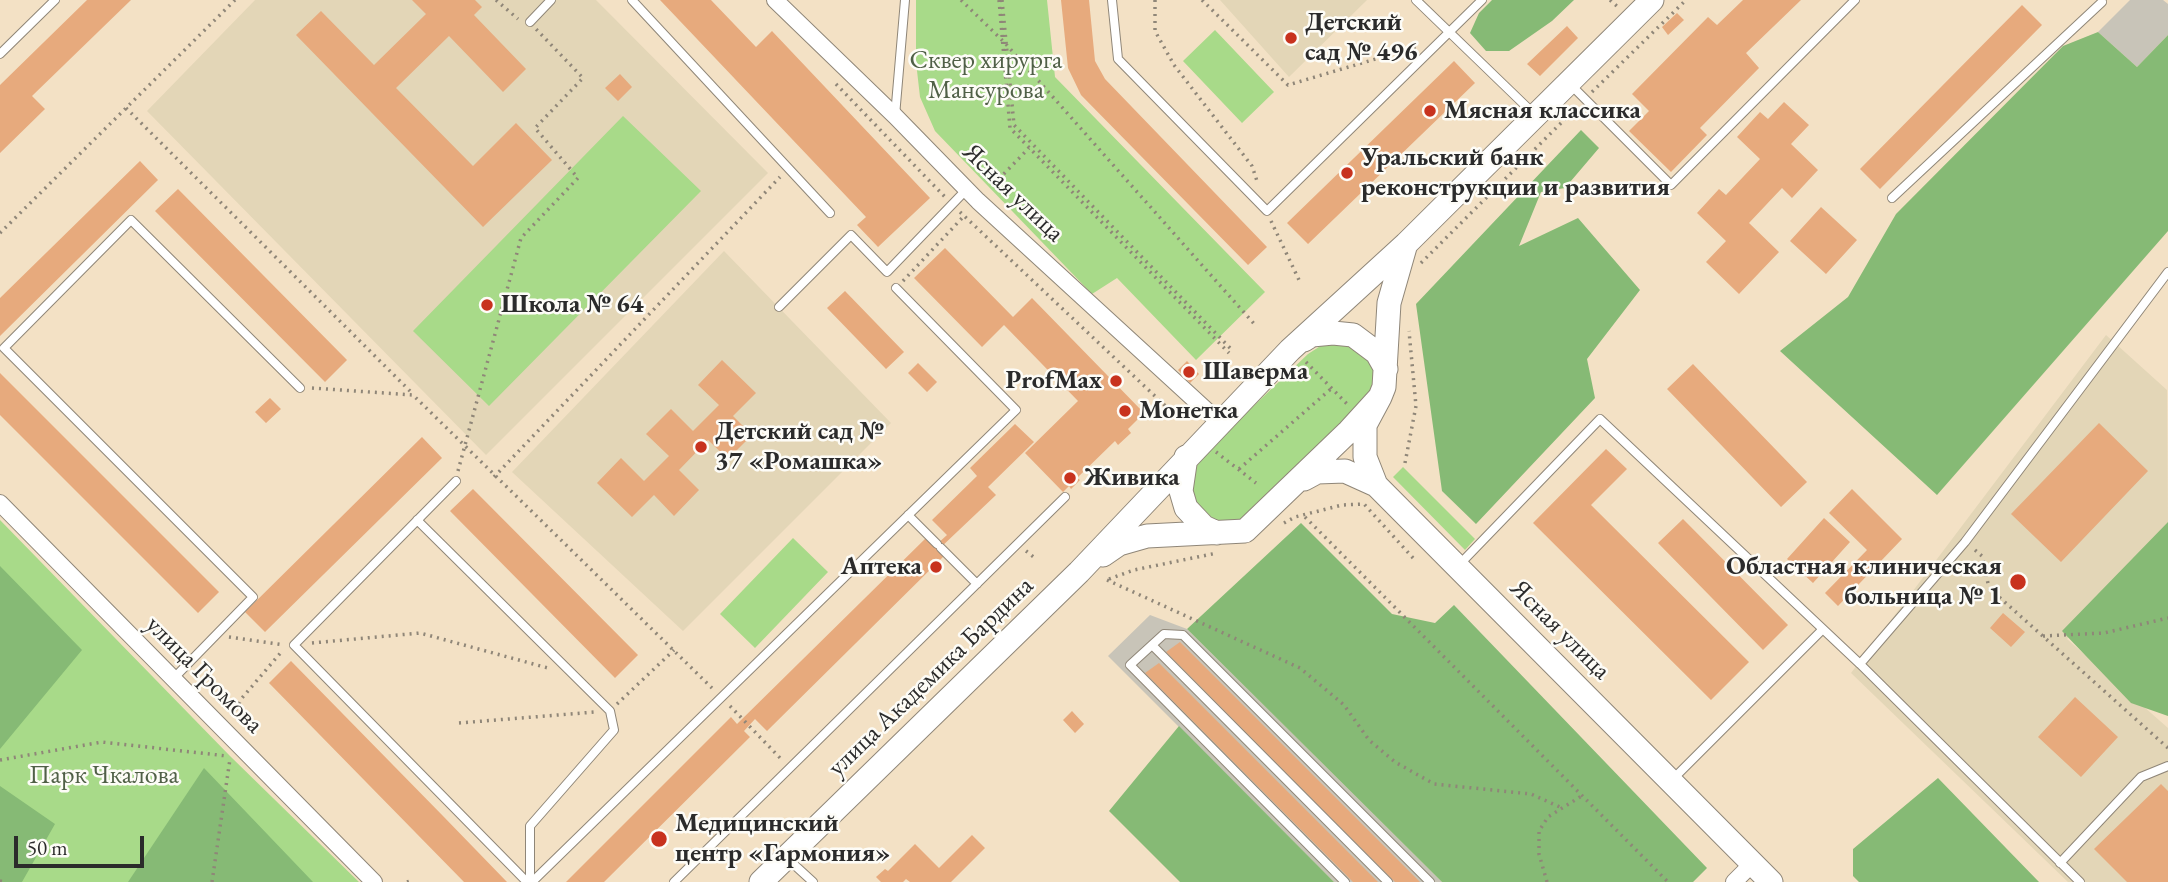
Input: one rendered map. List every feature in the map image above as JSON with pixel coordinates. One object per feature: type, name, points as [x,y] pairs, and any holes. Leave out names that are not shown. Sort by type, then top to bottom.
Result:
[{"type":"street","name":"Ясная улица","points":[[775,0],[967,190],[1219,422]]},
{"type":"street","name":"улица Академика Бардина","points":[[761,882],[1079,572],[1219,422],[1302,353],[1406,244],[1652,0]]},
{"type":"street","name":"улица Академика Бардина","points":[[1079,572],[1119,544],[1132,539],[1169,534],[1245,531],[1293,485],[1380,397],[1386,369],[1389,303],[1406,244]]},
{"type":"street","name":"улица Академика Бардина","points":[[1302,353],[1312,335],[1333,332],[1353,335],[1377,353],[1386,369]]},
{"type":"street","name":"Ясная улица","points":[[1380,397],[1365,425],[1365,457],[1376,485],[1771,882]]},
{"type":"street","points":[[1186,457],[1181,491],[1186,508],[1204,527],[1217,533]]},
{"type":"street","points":[[1293,485],[1317,472],[1331,470],[1345,471],[1376,485]]},
{"type":"street","name":"улица Громова","points":[[0,502],[374,882]]},
{"type":"street","points":[[1734,882],[1753,863]]},
{"type":"lane","points":[[0,54],[55,0]]},
{"type":"lane","points":[[530,22],[551,0]]},
{"type":"lane","points":[[632,0],[830,213]]},
{"type":"lane","points":[[895,116],[905,0]]},
{"type":"lane","points":[[1112,0],[1118,59],[1266,211],[1482,0]]},
{"type":"lane","points":[[1416,0],[1446,36],[1535,115]]},
{"type":"lane","points":[[1568,82],[1671,185],[1855,0]]},
{"type":"lane","points":[[1892,198],[2102,1]]},
{"type":"lane","points":[[779,307],[851,235],[887,272],[967,190]]},
{"type":"lane","points":[[173,679],[253,597],[4,348],[131,220],[300,388]]},
{"type":"lane","points":[[1860,664],[1965,542],[2168,272]]},
{"type":"lane","points":[[530,882],[1016,410],[896,288]]},
{"type":"lane","points":[[1458,567],[1600,419],[1860,664],[2080,882]]},
{"type":"lane","points":[[456,481],[290,645],[530,882]]},
{"type":"lane","points":[[674,882],[1065,497]]},
{"type":"lane","points":[[908,515],[977,584]]},
{"type":"lane","points":[[418,520],[610,710],[614,730],[530,826],[530,882]]},
{"type":"lane","points":[[1671,780],[1822,630]]},
{"type":"lane","points":[[1345,882],[1130,665],[1164,634],[1183,635],[1430,882]]},
{"type":"lane","points":[[1153,646],[1388,882]]},
{"type":"lane","points":[[2060,863],[2141,777],[2168,766]]},
{"type":"lane","points":[[787,858],[813,882]]},
{"type":"path","points":[[0,233],[235,0]]},
{"type":"path","points":[[456,481],[521,238],[578,178],[535,128],[583,78],[530,22],[516,18],[496,0]]},
{"type":"path","points":[[961,0],[1003,41],[1256,326]]},
{"type":"path","points":[[1000,0],[1010,128],[1032,146],[1231,351]]},
{"type":"path","points":[[1155,0],[1155,31],[1174,65],[1252,166],[1266,211],[1300,282]]},
{"type":"path","points":[[1202,0],[1287,85],[1446,36]]},
{"type":"path","points":[[831,80],[964,216],[1175,415]]},
{"type":"path","points":[[126,108],[494,477],[674,650],[790,769]]},
{"type":"path","points":[[994,184],[1032,146]]},
{"type":"path","points":[[494,477],[789,168]]},
{"type":"path","points":[[1418,266],[1492,192]]},
{"type":"path","points":[[896,288],[964,216]]},
{"type":"path","points":[[1405,463],[1416,406],[1408,324]]},
{"type":"path","points":[[1302,353],[1348,405]]},
{"type":"path","points":[[300,388],[413,395]]},
{"type":"path","points":[[1239,469],[1332,388]]},
{"type":"path","points":[[1215,451],[1256,483]]},
{"type":"path","points":[[1295,517],[1305,517],[1342,505],[1364,505],[1414,559]]},
{"type":"path","points":[[1305,517],[1668,882]]},
{"type":"path","points":[[1965,542],[1982,556],[1989,588],[2168,748]]},
{"type":"path","points":[[1107,580],[1300,668],[1344,705],[1369,740],[1395,762],[1434,784],[1531,794],[1562,808]]},
{"type":"path","points":[[2043,636],[2104,633],[2168,618]]},
{"type":"path","points":[[216,635],[290,645],[420,633],[492,651],[576,677]]},
{"type":"path","points":[[212,882],[230,756],[225,731],[242,698],[290,645]]},
{"type":"path","points":[[459,723],[610,710],[674,650]]},
{"type":"path","points":[[0,760],[102,742],[230,756]]},
{"type":"path","points":[[1547,882],[1539,854],[1539,831],[1548,817],[1583,795]]},
{"type":"path","points":[[407,882],[413,880]]},
{"type":"shaded area","name":"Школа № 64","points":[[255,0],[596,0],[768,173],[486,455],[147,111]]},
{"type":"shaded area","name":"Детский сад № 496","points":[[1220,0],[1367,0],[1289,77]]},
{"type":"shaded area","points":[[2130,0],[2163,0],[2168,4],[2168,35],[2137,67],[2098,32]]},
{"type":"shaded area","name":"Детский сад № 37 «Ромашка»","points":[[724,251],[891,423],[683,631],[512,472]]},
{"type":"shaded area","name":"Областная клиническая больница № 1","points":[[2106,335],[2167,390],[2168,526],[2067,639],[2168,728],[2168,882],[2068,882],[1851,673]]},
{"type":"shaded area","points":[[1150,615],[1187,629],[1442,882],[1334,882],[1108,656]]},
{"type":"green space","name":"Сквер хирурга Мансурова","points":[[916,0],[1047,0],[1055,77],[1265,292],[1196,360],[1117,278],[1092,294],[935,131],[920,97],[916,62]]},
{"type":"green space","points":[[1492,0],[1574,0],[1552,21],[1509,51],[1486,51],[1470,33],[1479,13]]},
{"type":"green space","points":[[1215,30],[1274,92],[1242,123],[1183,61]]},
{"type":"green space","points":[[2098,32],[2137,67],[2168,35],[2168,231],[1937,495],[1780,351],[1848,297],[1896,214],[2063,46]]},
{"type":"green space","points":[[623,116],[701,191],[489,406],[413,331]]},
{"type":"green space","points":[[1581,130],[1599,148],[1565,188],[1541,192],[1519,246],[1578,218],[1640,290],[1587,359],[1595,398],[1476,524],[1442,491],[1416,304]]},
{"type":"green space","points":[[1337,341],[1359,345],[1376,368],[1367,403],[1244,519],[1218,523],[1204,517],[1192,494],[1198,459],[1308,354],[1322,345]]},
{"type":"green space","points":[[1403,467],[1475,539],[1465,550],[1393,477]]},
{"type":"green space","name":"Парк Чкалова","points":[[0,520],[230,756],[359,882],[0,882]]},
{"type":"green space","points":[[2168,522],[2168,716],[2131,703],[2062,631]]},
{"type":"green space","points":[[1301,523],[1392,614],[1435,623],[1454,605],[1707,868],[1693,882],[1442,882],[1187,629]]},
{"type":"green space","points":[[793,538],[828,572],[755,648],[720,614]]},
{"type":"green space","points":[[0,566],[82,650],[0,749]]},
{"type":"green space","points":[[1179,726],[1334,882],[1180,882],[1109,811]]},
{"type":"green space","points":[[204,768],[313,882],[128,882]]},
{"type":"green space","points":[[1938,778],[2039,882],[1859,882],[1853,876],[1853,849]]},
{"type":"green space","points":[[0,786],[55,824],[22,882],[0,882]]},
{"type":"building","points":[[87,0],[131,0],[32,96],[45,109],[0,153],[0,85]]},
{"type":"building","points":[[412,0],[475,0],[482,7],[474,15],[526,69],[503,92],[449,36],[396,88],[473,166],[516,123],[552,160],[483,227],[296,35],[321,11],[374,65],[426,14]]},
{"type":"building","points":[[660,0],[711,0],[756,47],[772,31],[930,198],[878,247],[857,225],[866,217]]},
{"type":"building","points":[[1061,0],[1089,0],[1095,61],[1105,79],[1267,247],[1248,265],[1081,95],[1068,68]]},
{"type":"building","points":[[1743,0],[1801,0],[1746,53],[1759,68],[1700,128],[1707,135],[1671,172],[1629,131],[1649,111],[1632,94],[1708,17],[1717,25]]},
{"type":"building","points":[[2022,5],[2042,25],[1880,189],[1860,169]]},
{"type":"building","points":[[1677,13],[1684,20],[1668,35],[1662,27]]},
{"type":"building","points":[[1567,26],[1578,38],[1540,76],[1527,64]]},
{"type":"building","points":[[1454,61],[1475,83],[1308,244],[1287,223]]},
{"type":"building","points":[[620,74],[632,87],[618,101],[605,88]]},
{"type":"building","points":[[1784,102],[1809,125],[1791,144],[1818,170],[1792,198],[1782,188],[1749,223],[1779,252],[1739,294],[1706,262],[1726,241],[1697,213],[1719,189],[1726,195],[1760,159],[1737,137],[1760,112],[1768,119]]},
{"type":"building","points":[[140,161],[158,180],[0,336],[0,298]]},
{"type":"building","points":[[178,189],[347,360],[325,382],[155,211]]},
{"type":"building","points":[[1821,207],[1857,240],[1826,274],[1790,241]]},
{"type":"building","points":[[945,248],[1013,317],[1032,298],[1144,413],[1128,429],[1131,433],[1118,445],[1115,441],[1077,478],[1080,480],[1071,489],[1069,486],[1063,492],[1025,453],[1078,401],[1004,325],[982,347],[914,278]]},
{"type":"building","points":[[845,291],[904,352],[886,369],[827,308]]},
{"type":"building","points":[[722,360],[756,393],[733,416],[752,435],[728,459],[708,440],[679,470],[699,490],[674,516],[654,495],[632,517],[597,483],[621,458],[644,481],[669,456],[646,434],[671,409],[693,431],[719,405],[698,385]]},
{"type":"building","name":"Шаверма","points":[[1187,361],[1199,374],[1190,383],[1178,370]]},
{"type":"building","points":[[918,363],[937,382],[927,392],[908,373]]},
{"type":"building","points":[[1693,364],[1807,482],[1781,507],[1667,389]]},
{"type":"building","points":[[0,373],[219,592],[198,613],[0,415]]},
{"type":"building","points":[[270,398],[281,409],[266,423],[255,412]]},
{"type":"building","points":[[2099,423],[2148,471],[2061,562],[2011,514]]},
{"type":"building","points":[[1015,424],[1034,442],[988,487],[996,495],[939,549],[945,555],[767,731],[755,719],[744,731],[750,737],[604,882],[566,882],[731,717],[737,724],[927,537],[936,545],[947,535],[932,520],[977,476],[970,468]]},
{"type":"building","points":[[422,437],[442,458],[265,632],[245,612]]},
{"type":"building","points":[[1606,449],[1627,469],[1591,505],[1749,662],[1711,700],[1533,523]]},
{"type":"building","points":[[473,489],[638,655],[615,678],[450,511]]},
{"type":"building","points":[[1852,489],[1902,539],[1838,606],[1825,593],[1867,550],[1829,513]]},
{"type":"building","points":[[1824,518],[1850,542],[1813,583],[1787,559]]},
{"type":"building","points":[[1683,519],[1788,625],[1763,650],[1658,543]]},
{"type":"building","points":[[2003,613],[2025,632],[2011,647],[1990,628]]},
{"type":"building","points":[[1180,642],[1420,882],[1395,882],[1166,652]]},
{"type":"building","points":[[291,661],[507,882],[464,882],[269,683]]},
{"type":"building","points":[[1159,663],[1378,882],[1353,882],[1145,673]]},
{"type":"building","points":[[2075,697],[2118,737],[2081,777],[2038,737]]},
{"type":"building","points":[[1072,711],[1084,724],[1075,733],[1063,720]]},
{"type":"building","points":[[2161,784],[2168,791],[2168,882],[2127,882],[2094,849]]},
{"type":"building","points":[[972,835],[985,848],[951,882],[910,882],[906,879],[903,882],[881,882],[876,877],[885,869],[888,871],[915,844],[939,868]]},
{"type":"place","name":"Детский сад № 496","points":[[1291,38]]},
{"type":"place","name":"Мясная классика","points":[[1430,111]]},
{"type":"place","name":"Уральский банк реконструкции и развития","points":[[1347,173]]},
{"type":"place","name":"Школа № 64","points":[[487,305]]},
{"type":"place","name":"Шаверма","points":[[1189,372]]},
{"type":"place","name":"ProfMax","points":[[1116,381]]},
{"type":"place","name":"Монетка","points":[[1125,411]]},
{"type":"place","name":"Детский сад № 37 «Ромашка»","points":[[701,447]]},
{"type":"place","name":"Живика","points":[[1070,478]]},
{"type":"place","name":"Аптека","points":[[936,567]]},
{"type":"place","name":"Областная клиническая больница № 1","points":[[2018,582]]},
{"type":"place","name":"Медицинский центр «Гармония»","points":[[659,839]]}]
